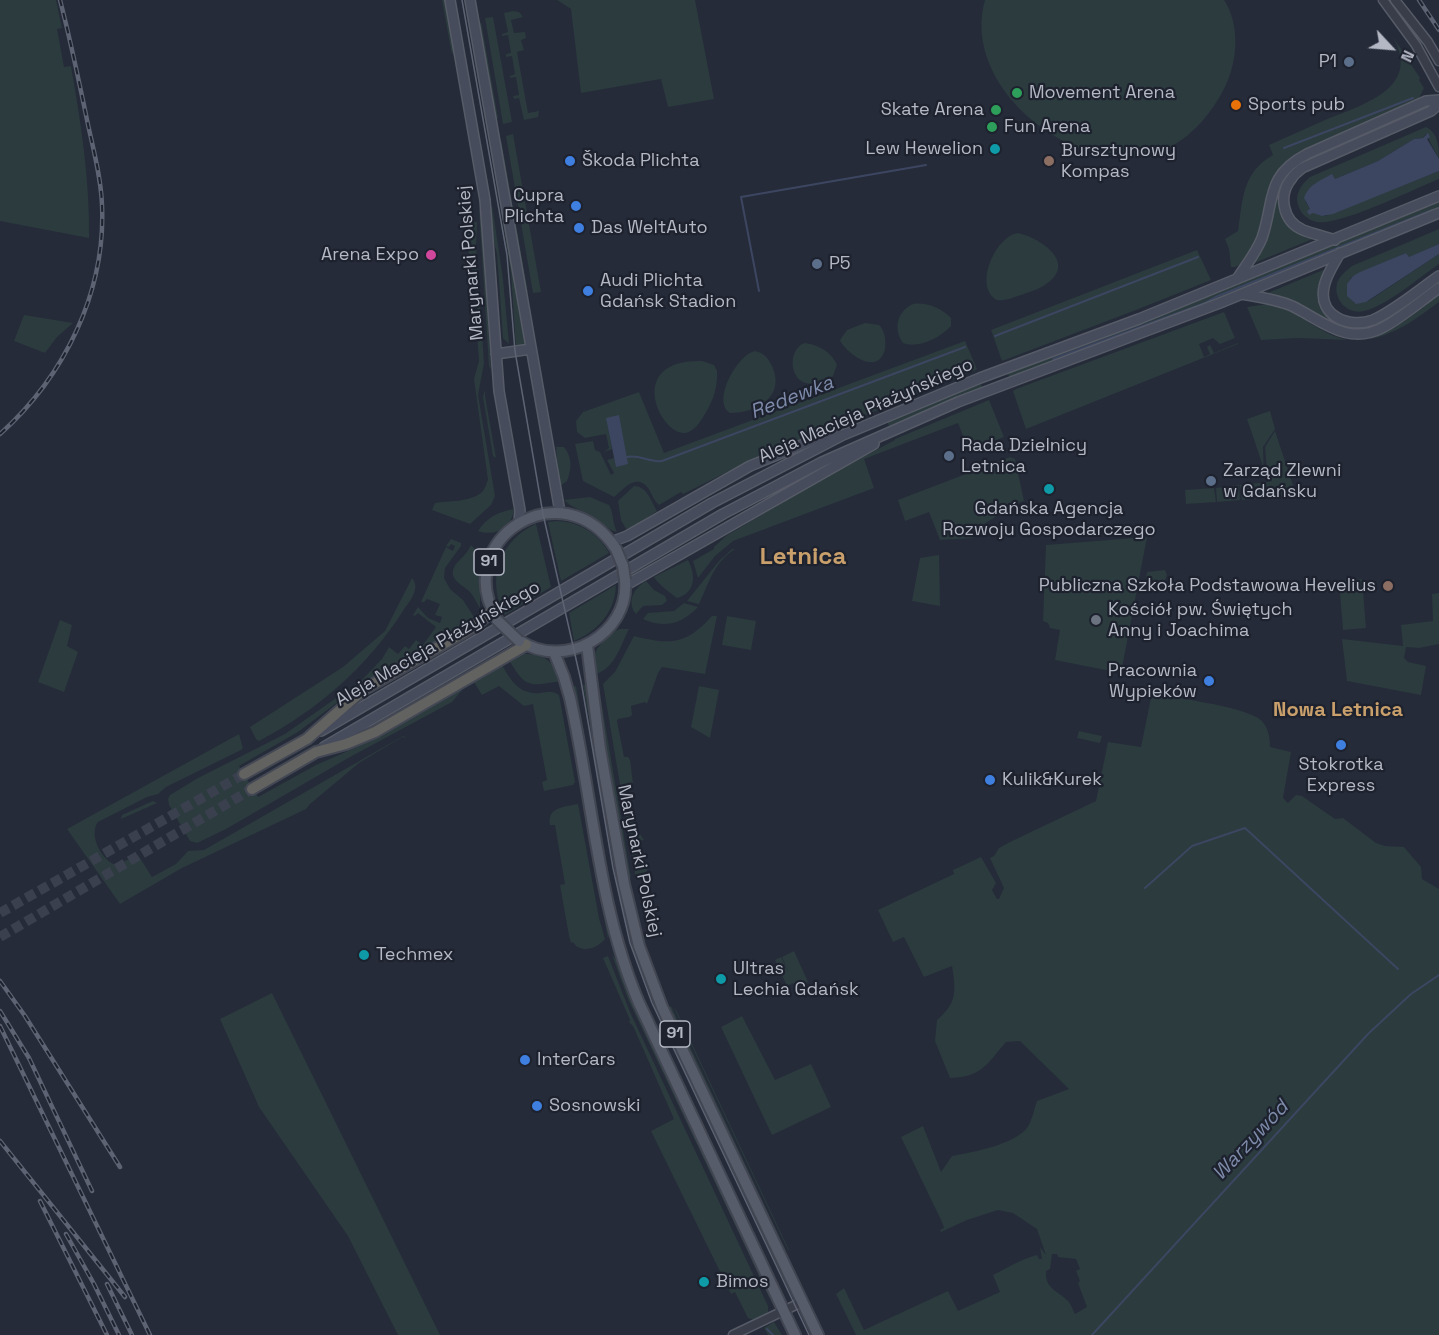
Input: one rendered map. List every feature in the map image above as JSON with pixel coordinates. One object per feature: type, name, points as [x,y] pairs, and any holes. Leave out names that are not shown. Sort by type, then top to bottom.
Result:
[{"type":"highway","points":[[307,739],[363,690],[494,615]]},
{"type":"highway","points":[[316,752],[346,744],[375,732],[523,643]]},
{"type":"highway","name":"Aleja Macieja Płażyńskiego","points":[[244,774],[307,739]]},
{"type":"highway","name":"Aleja Macieja Płażyńskiego","points":[[252,789],[316,752]]},
{"type":"main road","name":"Marynarki Polskiej","points":[[450,0],[485,200],[499,391],[520,510],[519,523]]},
{"type":"main road","points":[[470,0],[560,512],[585,520],[614,545],[622,561],[626,583],[621,608],[613,622],[602,635],[575,650],[554,652],[523,643],[494,615]]},
{"type":"main road","points":[[1236,280],[1256,251],[1263,235],[1272,191],[1280,175],[1289,165],[1307,154],[1426,101],[1439,99]]},
{"type":"main road","points":[[1335,240],[1300,229],[1290,220],[1283,199],[1292,177],[1302,168],[1431,111],[1439,104]]},
{"type":"main road","points":[[474,138],[494,134]]},
{"type":"main road","name":"Aleja Macieja Płażyńskiego","points":[[307,739],[693,514],[763,475],[843,435],[980,378],[1139,320],[1439,196]]},
{"type":"main road","points":[[485,200],[505,197]]},
{"type":"main road","name":"Aleja Macieja Płażyńskiego","points":[[316,752],[723,514],[822,462],[985,391],[1220,303],[1439,213]]},
{"type":"main road","points":[[1340,254],[1326,280],[1323,290],[1324,301],[1334,317],[1352,324],[1374,319],[1439,276]]},
{"type":"main road","points":[[1242,294],[1292,306],[1335,330],[1350,334],[1364,334],[1382,328],[1439,288]]},
{"type":"main road","points":[[496,354],[531,349]]},
{"type":"main road","points":[[626,583],[789,494],[907,424]]},
{"type":"main road","points":[[614,545],[762,460],[826,435],[843,435]]},
{"type":"main road","name":"91","points":[[494,615],[486,586],[489,562],[499,542],[519,523],[538,515],[560,512]]},
{"type":"main road","name":"Marynarki Polskiej","points":[[587,645],[600,748],[624,884],[639,946],[662,1007],[818,1335]]},
{"type":"main road","name":"Marynarki Polskiej","points":[[554,652],[570,698],[609,907],[626,970],[795,1335]]},
{"type":"street","points":[[1383,0],[1416,45],[1439,87]]},
{"type":"street","points":[[1395,0],[1428,42],[1439,61]]},
{"type":"street","points":[[733,1335],[802,1302]]},
{"type":"shaded area","points":[[0,0],[56,0],[62,28],[57,29],[64,67],[71,66],[81,130],[88,195],[89,238],[0,221]]},
{"type":"shaded area","points":[[442,0],[446,0],[454,49],[452,55]]},
{"type":"shaded area","points":[[557,0],[695,0],[714,99],[668,107],[661,79],[581,93],[571,9]]},
{"type":"shaded area","points":[[985,0],[1224,0],[1234,29],[1234,60],[1228,80],[1217,102],[1192,131],[1172,146],[1161,151],[1129,157],[1095,153],[1062,140],[1032,121],[1008,95],[990,66],[982,33]]},
{"type":"shaded area","points":[[519,12],[523,17],[511,20],[514,33],[525,32],[526,38],[521,40],[524,50],[517,52],[528,113],[539,111],[538,117],[524,120],[519,98],[514,99],[513,96],[519,95],[516,77],[510,78],[515,74],[512,56],[506,57],[506,54],[511,53],[508,35],[502,36],[508,32],[504,13]]},
{"type":"shaded area","points":[[493,17],[512,122],[503,124],[485,18]]},
{"type":"shaded area","points":[[481,21],[498,118],[496,118],[479,27]]},
{"type":"shaded area","points":[[1389,31],[1420,78],[1424,88],[1417,102],[1302,152],[1289,160],[1280,168],[1269,189],[1261,225],[1253,246],[1239,265],[1231,267],[1229,249],[1225,239],[1238,231],[1246,187],[1255,170],[1273,155],[1269,145],[1372,100],[1386,90],[1396,80],[1401,66],[1399,50]]},
{"type":"shaded area","points":[[1426,106],[1427,108],[1299,165],[1305,161],[1347,139]]},
{"type":"shaded area","points":[[1426,127],[1435,136],[1439,159],[1426,134],[1423,138],[1414,139],[1378,161],[1335,179],[1305,201],[1313,213],[1325,216],[1439,171],[1439,179],[1359,213],[1328,222],[1309,219],[1301,211],[1297,200],[1298,193],[1310,177]]},
{"type":"shaded area","points":[[513,134],[541,292],[533,293],[506,136]]},
{"type":"shaded area","points":[[501,139],[528,293],[525,289],[500,146]]},
{"type":"shaded area","points":[[1296,168],[1285,179],[1280,189],[1278,200],[1280,211],[1286,222],[1294,229],[1315,238],[1252,264],[1266,234],[1276,192],[1281,182]]},
{"type":"shaded area","points":[[1439,202],[1439,209],[1386,231],[1009,377],[1008,373],[1120,332]]},
{"type":"shaded area","points":[[500,204],[526,343],[516,348],[511,273]]},
{"type":"shaded area","points":[[492,205],[503,279],[509,344],[503,338],[497,254],[492,234],[490,208]]},
{"type":"shaded area","points":[[479,209],[482,217],[491,370],[489,366]]},
{"type":"shaded area","points":[[477,222],[476,246],[484,363],[478,395],[495,496],[491,505],[470,524],[432,510],[435,503],[465,500],[476,496],[484,490],[488,480],[474,379],[479,361],[476,317],[478,304],[464,224]]},
{"type":"shaded area","points":[[1439,229],[1439,244],[1408,258],[1406,253],[1353,276],[1350,279],[1354,303],[1370,300],[1439,254],[1439,264],[1382,304],[1358,312],[1343,305],[1337,295],[1337,283],[1341,275],[1352,266]]},
{"type":"shaded area","points":[[1018,233],[1035,239],[1051,251],[1058,266],[1056,274],[1049,282],[1037,289],[1004,300],[997,300],[990,294],[987,284],[990,263],[1002,243]]},
{"type":"shaded area","points":[[1197,250],[1211,280],[1002,361],[991,330]]},
{"type":"shaded area","points":[[1328,268],[1319,294],[1321,305],[1336,323],[1350,327],[1365,325],[1381,319],[1439,280],[1439,282],[1389,316],[1361,329],[1342,328],[1292,302],[1263,295]]},
{"type":"shaded area","points":[[1439,295],[1439,302],[1404,326],[1385,335],[1364,340],[1395,327]]},
{"type":"shaded area","points":[[913,304],[929,305],[943,311],[951,318],[951,326],[941,335],[928,341],[915,345],[903,343],[898,332],[898,321],[903,311]]},
{"type":"shaded area","points":[[1268,304],[1289,311],[1327,333],[1348,340],[1298,338],[1261,340],[1247,307]]},
{"type":"shaded area","points":[[1224,312],[1235,338],[1220,344],[1213,338],[1199,344],[1204,357],[1210,354],[1207,347],[1210,345],[1214,353],[1238,344],[1026,429],[1013,391],[1016,389]]},
{"type":"shaded area","points":[[24,315],[73,323],[57,337],[45,353],[14,341]]},
{"type":"shaded area","points":[[865,323],[879,325],[884,333],[886,343],[884,354],[877,361],[861,360],[840,340],[847,330]]},
{"type":"shaded area","points":[[965,341],[977,369],[974,371],[761,455],[683,494],[681,492],[659,505],[648,488],[639,482],[630,484],[614,497],[583,481],[575,444],[593,441],[595,450],[600,452],[611,475],[614,473],[607,460],[614,458],[616,467],[606,418],[612,449],[604,452],[609,448],[606,434],[585,438],[577,432],[576,421],[583,412],[639,392],[664,453]]},
{"type":"shaded area","points":[[804,343],[819,347],[832,356],[837,365],[833,376],[819,383],[808,384],[800,380],[795,373],[793,356],[797,348]]},
{"type":"shaded area","points":[[755,351],[765,356],[772,366],[775,386],[772,394],[759,406],[730,413],[725,407],[724,399],[729,379],[741,360]]},
{"type":"shaded area","points":[[702,361],[714,365],[717,371],[713,399],[694,428],[685,433],[675,430],[659,411],[655,397],[656,383],[663,372],[678,364]]},
{"type":"shaded area","points":[[981,383],[982,387],[889,426],[887,421]]},
{"type":"shaded area","points":[[485,390],[496,458],[493,456],[483,397]]},
{"type":"shaded area","points":[[989,400],[1004,437],[969,451],[958,423],[864,459],[874,488],[733,541],[715,556],[698,578],[693,561],[714,549],[726,536],[895,439]]},
{"type":"shaded area","points":[[1270,411],[1275,429],[1263,447],[1264,480],[1263,466],[1247,419]]},
{"type":"shaded area","points":[[1275,431],[1294,488],[1293,492],[1289,495],[1242,500],[1240,485],[1268,482],[1265,447]]},
{"type":"shaded area","points":[[556,447],[564,447],[569,455],[570,463],[567,481],[559,487]]},
{"type":"shaded area","points":[[1010,457],[1015,459],[1024,501],[1015,504],[972,532],[973,538],[940,540],[929,512],[905,521],[898,500]]},
{"type":"shaded area","points":[[1239,485],[1240,500],[1217,502],[1216,488]]},
{"type":"shaded area","points":[[634,486],[645,491],[657,511],[626,529],[621,520],[618,501]]},
{"type":"shaded area","points":[[1214,488],[1216,502],[1186,504],[1185,490]]},
{"type":"shaded area","points":[[590,497],[609,505],[617,532],[564,500]]},
{"type":"shaded area","points":[[514,509],[510,521],[502,529],[491,533],[478,531],[493,516]]},
{"type":"shaded area","points":[[557,521],[580,526],[594,534],[609,553],[561,581],[548,522]]},
{"type":"shaded area","points":[[536,524],[551,587],[505,615],[496,588],[500,562],[513,540]]},
{"type":"shaded area","points":[[1147,537],[1121,673],[1055,660],[1060,630],[1050,628],[1048,623],[1043,621],[1046,545]]},
{"type":"shaded area","points":[[451,539],[461,543],[461,546],[445,568],[444,578],[450,589],[463,600],[474,617],[463,626],[359,686],[298,732],[239,766],[258,797],[316,765],[380,737],[502,665],[517,686],[527,692],[552,692],[559,695],[575,782],[573,785],[544,791],[542,782],[547,780],[533,704],[524,706],[499,686],[482,695],[474,682],[463,689],[452,702],[350,757],[226,829],[197,843],[190,841],[169,805],[170,795],[198,778],[285,734],[357,685],[382,659],[389,647],[398,654],[405,646],[409,649],[416,640],[423,645],[436,627],[418,613],[413,615],[418,607],[428,618],[440,623],[442,617],[435,615],[440,604],[427,599],[421,602],[446,547],[453,551],[455,546],[451,544],[449,547],[446,546]]},
{"type":"shaded area","points":[[471,545],[482,557],[480,608],[471,593],[456,580],[453,573],[456,564]]},
{"type":"shaded area","points":[[735,549],[717,567],[699,604],[687,601],[719,561]]},
{"type":"shaded area","points":[[939,555],[940,606],[912,601],[920,558]]},
{"type":"shaded area","points":[[688,560],[693,583],[688,592],[677,598],[661,586],[654,577]]},
{"type":"shaded area","points":[[1165,570],[1167,575],[1164,583],[1146,579],[1147,572]]},
{"type":"shaded area","points":[[412,578],[415,590],[411,599],[389,631],[358,668],[321,701],[281,729],[259,741],[256,739],[250,727],[343,667],[385,631]]},
{"type":"shaded area","points":[[1362,579],[1366,628],[1343,630],[1339,581]]},
{"type":"shaded area","points":[[646,581],[654,590],[665,596],[667,601],[662,605],[643,606],[636,614],[632,605],[633,596],[638,587]]},
{"type":"shaded area","points":[[616,585],[612,604],[604,619],[591,632],[574,641],[569,613]]},
{"type":"shaded area","points":[[1439,593],[1439,644],[1419,648],[1406,647],[1404,658],[1408,662],[1426,666],[1421,695],[1347,681],[1342,639],[1403,646],[1401,625],[1433,621],[1432,594]]},
{"type":"shaded area","points":[[684,603],[698,607],[679,621],[658,624],[643,619],[648,613],[674,611]]},
{"type":"shaded area","points":[[712,616],[717,616],[705,674],[662,667],[647,704],[645,702],[631,706],[632,715],[617,721],[624,757],[630,760],[633,783],[626,786],[635,832],[640,834],[644,840],[640,841],[645,869],[648,869],[644,875],[636,879],[603,684],[615,672],[634,636],[658,641],[677,640],[694,633]]},
{"type":"shaded area","points":[[727,616],[756,621],[751,650],[722,645]]},
{"type":"shaded area","points":[[60,620],[72,625],[67,646],[78,652],[64,692],[38,682]]},
{"type":"shaded area","points":[[620,629],[629,629],[616,656],[607,668],[595,674],[594,658],[599,646]]},
{"type":"shaded area","points":[[524,654],[532,654],[548,660],[561,681],[535,684],[524,681],[509,660]]},
{"type":"shaded area","points":[[595,682],[598,682],[631,878],[626,873]]},
{"type":"shaded area","points":[[587,684],[626,913],[639,959],[657,1006],[786,1280],[790,1289],[788,1290],[656,1007],[634,950],[621,901],[583,685]]},
{"type":"shaded area","points":[[576,686],[614,905],[629,961],[650,1013],[758,1243],[756,1243],[634,981],[614,911],[582,729],[572,687]]},
{"type":"shaded area","points":[[699,686],[719,690],[710,738],[691,727]]},
{"type":"shaded area","points":[[1152,693],[1248,713],[1258,718],[1266,727],[1270,747],[1291,752],[1283,798],[1288,803],[1296,795],[1302,796],[1335,819],[1343,818],[1376,843],[1404,847],[1421,867],[1422,879],[1439,889],[1439,1335],[856,1335],[836,1294],[844,1288],[864,1330],[948,1291],[958,1311],[1000,1292],[993,1275],[1037,1255],[1039,1259],[1042,1259],[1040,1247],[1046,1255],[1037,1229],[1013,1213],[998,1210],[967,1220],[941,1232],[940,1230],[944,1228],[942,1222],[901,1137],[923,1126],[941,1172],[952,1156],[992,1147],[1021,1134],[1029,1125],[1037,1101],[1069,1089],[1020,1041],[1006,1042],[977,1072],[950,1078],[935,1041],[937,1020],[944,1014],[954,996],[952,966],[924,977],[904,937],[893,942],[878,910],[954,874],[953,870],[981,857],[996,883],[992,890],[999,899],[1004,888],[990,858],[999,848],[1096,801],[1108,742],[1141,747]],"holes":[[[1052,1254],[1057,1254],[1058,1257],[1076,1259],[1080,1269],[1076,1271],[1080,1281],[1078,1283],[1087,1307],[1075,1314],[1069,1302],[1052,1289],[1047,1282],[1046,1271],[1050,1269]]]},
{"type":"shaded area","points":[[1079,731],[1102,736],[1100,743],[1077,738]]},
{"type":"shaded area","points":[[239,734],[243,748],[241,750],[166,787],[158,794],[147,797],[98,822],[95,827],[96,840],[106,858],[116,865],[138,855],[152,877],[176,864],[188,851],[204,850],[403,736],[406,738],[402,737],[359,763],[306,809],[182,868],[120,904],[67,829]]},
{"type":"shaded area","points":[[153,801],[157,803],[121,819],[122,815]]},
{"type":"shaded area","points":[[578,804],[605,939],[589,949],[580,948],[573,942],[571,943],[560,885],[565,884],[555,825],[550,825],[554,811]]},
{"type":"shaded area","points":[[583,805],[610,930],[608,939]]},
{"type":"shaded area","points":[[794,951],[808,982],[796,988],[793,983],[787,986],[775,960],[781,957],[789,973],[782,957]]},
{"type":"shaded area","points":[[612,955],[619,963],[771,1299],[628,999]]},
{"type":"shaded area","points":[[608,956],[630,1012],[768,1306],[768,1312],[754,1320],[748,1318],[735,1292],[731,1294],[651,1131],[674,1119],[633,1026],[629,1022],[603,958]]},
{"type":"shaded area","points":[[272,993],[440,1335],[398,1335],[348,1236],[259,1107],[220,1019]]},
{"type":"shaded area","points":[[671,1006],[786,1251],[783,1252],[668,1009]]},
{"type":"shaded area","points":[[673,1006],[677,1012],[789,1250],[788,1250]]},
{"type":"shaded area","points":[[742,1016],[775,1080],[811,1064],[831,1107],[772,1135],[721,1027]]},
{"type":"shaded area","points":[[774,1322],[782,1335],[768,1335],[764,1328]]},
{"type":"water","points":[[1428,133],[1430,137],[1427,139],[1439,159],[1439,171],[1333,214],[1322,216],[1313,213],[1309,215],[1307,211],[1310,209],[1304,198],[1315,183],[1332,174],[1335,179],[1378,161],[1414,139],[1423,138]]},
{"type":"water","points":[[1439,244],[1439,254],[1366,302],[1356,304],[1347,296],[1347,284],[1353,276],[1360,272],[1406,253],[1409,257]]},
{"type":"water","points":[[619,415],[628,464],[616,467],[606,418]]},
{"type":"waterway","points":[[1284,148],[1413,98]]},
{"type":"waterway","points":[[759,291],[741,197],[926,165]]},
{"type":"waterway","points":[[1053,359],[1205,303],[1432,210]]},
{"type":"waterway","name":"Redewka","points":[[995,336],[1198,257]]},
{"type":"waterway","name":"Redewka","points":[[627,457],[662,461],[965,347]]},
{"type":"waterway","points":[[1145,888],[1192,846],[1245,828],[1398,969]]},
{"type":"waterway","name":"Warzywód","points":[[1092,1335],[1368,1034],[1411,994],[1439,975]]},
{"type":"waterway","points":[[767,1329],[773,1335]]},
{"type":"tunnel","points":[[0,913],[244,774]]},
{"type":"tunnel","points":[[0,937],[252,789]]},
{"type":"tram line","points":[[462,0],[507,255],[515,351],[543,514],[581,681],[613,868],[630,943],[652,1003],[809,1335]]},
{"type":"railway","points":[[0,434],[44,386],[61,359],[76,331],[97,269],[102,205],[98,171],[60,0]]},
{"type":"railway","points":[[1419,0],[1439,30]]},
{"type":"railway","points":[[0,981],[25,1016],[120,1167]]},
{"type":"railway","points":[[0,1011],[29,1058],[92,1191]]},
{"type":"railway","points":[[0,1026],[150,1335]]},
{"type":"railway","points":[[0,1141],[125,1297]]},
{"type":"railway","points":[[40,1201],[107,1335]]},
{"type":"railway","points":[[66,1234],[119,1335]]},
{"type":"railway","points":[[107,1284],[132,1335]]},
{"type":"place","name":"P1","points":[[1349,62]]},
{"type":"place","name":"Movement Arena","points":[[1017,93]]},
{"type":"place","name":"Sports pub","points":[[1236,105]]},
{"type":"place","name":"Skate Arena","points":[[996,110]]},
{"type":"place","name":"Fun Arena","points":[[992,127]]},
{"type":"place","name":"Lew Hewelion","points":[[995,149]]},
{"type":"place","name":"Škoda Plichta","points":[[570,161]]},
{"type":"place","name":"Bursztynowy Kompas","points":[[1049,161]]},
{"type":"place","name":"Cupra Plichta","points":[[576,206]]},
{"type":"place","name":"Das WeltAuto","points":[[579,228]]},
{"type":"place","name":"Arena Expo","points":[[431,255]]},
{"type":"place","name":"P5","points":[[817,264]]},
{"type":"place","name":"Audi Plichta Gdańsk Stadion","points":[[588,291]]},
{"type":"place","name":"Rada Dzielnicy Letnica","points":[[949,456]]},
{"type":"place","name":"Zarząd Zlewni w Gdańsku","points":[[1211,481]]},
{"type":"place","name":"Gdańska Agencja Rozwoju Gospodarczego","points":[[1049,489]]},
{"type":"place","name":"Publiczna Szkoła Podstawowa Hevelius","points":[[1388,586]]},
{"type":"place","name":"Kościół pw. Świętych Anny i Joachima","points":[[1096,620]]},
{"type":"place","name":"Pracownia Wypieków","points":[[1209,681]]},
{"type":"place","name":"Stokrotka Express","points":[[1341,745]]},
{"type":"place","name":"Kulik&Kurek","points":[[990,780]]},
{"type":"place","name":"Techmex","points":[[364,955]]},
{"type":"place","name":"Ultras Lechia Gdańsk","points":[[721,979]]},
{"type":"place","name":"InterCars","points":[[525,1060]]},
{"type":"place","name":"Sosnowski","points":[[537,1106]]},
{"type":"place","name":"Bimos","points":[[704,1282]]},
{"type":"district","name":"Letnica","points":[[803,557]]},
{"type":"district","name":"Nowa Letnica","points":[[1338,711]]}]
